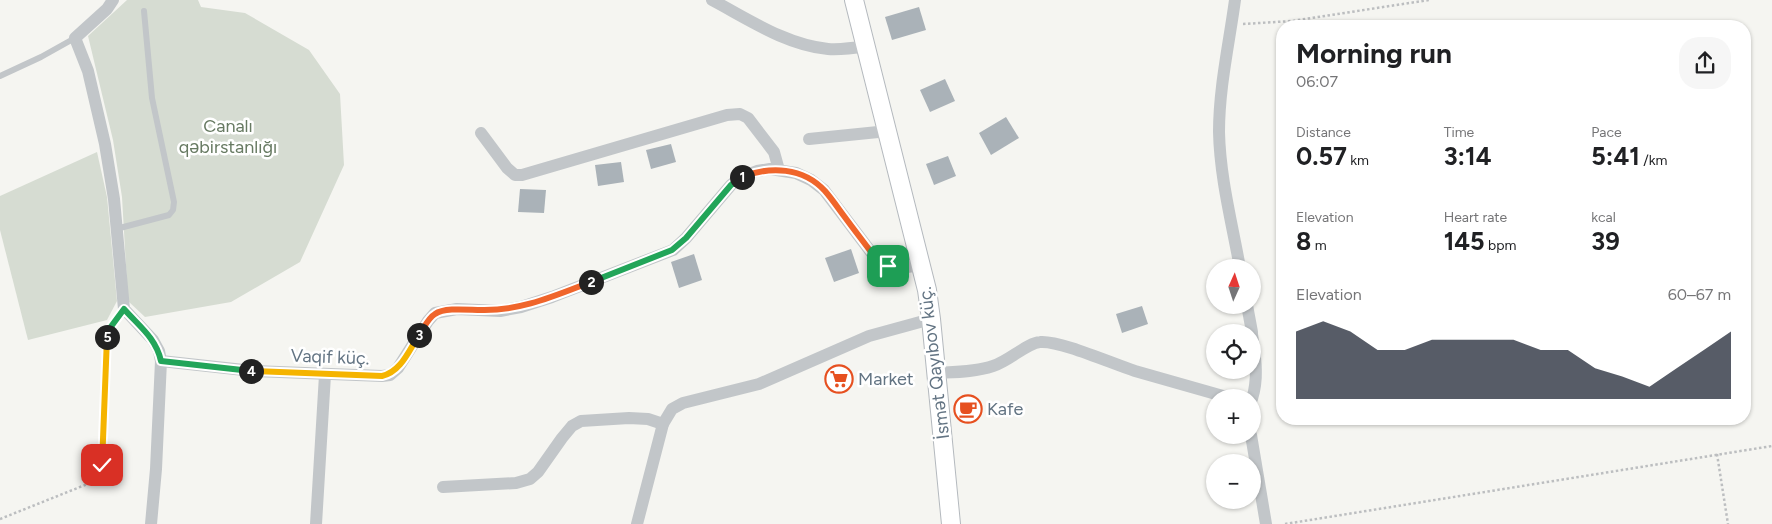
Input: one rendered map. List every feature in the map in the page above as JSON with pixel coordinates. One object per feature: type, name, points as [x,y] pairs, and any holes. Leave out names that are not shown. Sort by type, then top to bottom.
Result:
[{"type":"street","points":[[113,0],[75,38],[88,72],[105,144],[114,199],[124,309],[153,340],[159,351],[161,361],[156,469],[151,524]]},
{"type":"street","points":[[712,0],[781,36],[803,44],[828,49],[866,46]]},
{"type":"street","name":"İsmət Qayıbov küç.","points":[[854,0],[921,265],[932,319],[951,524]]},
{"type":"street","points":[[1234,0],[1221,97],[1219,132],[1222,167],[1238,259]]},
{"type":"street","points":[[481,133],[507,168],[515,175],[522,175],[727,115],[740,114],[748,118],[774,152],[779,170]]},
{"type":"street","points":[[808,139],[888,131]]},
{"type":"street","name":"Vaqif küç.","points":[[161,361],[253,371],[324,375],[390,375],[398,368],[435,314],[457,309],[500,310],[521,307],[552,297],[672,250],[686,238],[731,185],[741,177],[757,171],[770,169],[796,173],[811,180],[824,190],[877,260],[888,266],[900,269],[921,265]]},
{"type":"street","points":[[638,524],[663,424],[672,409],[683,403],[759,384],[869,336],[932,319]]},
{"type":"street","points":[[937,374],[994,366],[1040,342],[1055,343],[1134,370],[1206,391]]},
{"type":"street","points":[[316,524],[324,375]]},
{"type":"street","points":[[443,487],[516,482],[530,479],[538,472],[572,426],[581,421],[630,418],[648,419],[663,424]]},
{"type":"street","points":[[1253,444],[1266,524]]},
{"type":"lane","points":[[116,229],[169,215],[173,210],[174,202],[152,98],[144,11]]},
{"type":"lane","points":[[0,76],[41,57],[75,38]]},
{"type":"path","points":[[1299,20],[1429,0]]},
{"type":"path","points":[[1231,25],[1276,22]]},
{"type":"path","points":[[0,519],[85,486],[98,477],[102,465],[107,337],[110,328],[124,309]]},
{"type":"path","points":[[1285,524],[1772,446]]},
{"type":"path","points":[[1717,454],[1728,524]]},
{"type":"green space","name":"Canalı qəbirstanlığı","points":[[127,0],[198,0],[201,7],[245,13],[309,50],[340,94],[344,165],[300,262],[231,302],[145,317],[128,301],[122,197],[113,140],[88,36]]},
{"type":"green space","points":[[97,152],[107,197],[117,301],[107,320],[28,340],[0,230],[0,196]]},
{"type":"building","points":[[919,7],[926,30],[892,40],[885,17]]},
{"type":"building","points":[[945,79],[955,101],[930,112],[920,90]]},
{"type":"building","points":[[1006,117],[1019,138],[991,155],[979,133]]},
{"type":"building","points":[[671,144],[676,162],[651,169],[646,150]]},
{"type":"building","points":[[948,156],[956,176],[934,185],[926,164]]},
{"type":"building","points":[[621,162],[624,182],[598,186],[595,165]]},
{"type":"building","points":[[520,189],[546,190],[544,213],[518,212]]},
{"type":"building","points":[[851,249],[859,273],[834,282],[825,258]]},
{"type":"building","points":[[694,254],[702,280],[679,288],[671,262]]},
{"type":"building","points":[[1142,306],[1148,324],[1122,333],[1116,314]]},
{"type":"place","name":"Market","points":[[839,379]]},
{"type":"place","name":"Kafe","points":[[968,409]]},
{"type":"route","points":[[102,465],[107,337],[110,328],[124,309],[153,340],[159,351],[161,361],[253,371],[324,375],[390,375],[398,368],[435,314],[457,309],[500,310],[521,307],[552,297],[672,250],[686,238],[731,185],[741,177],[757,171],[770,169],[796,173],[811,180],[824,190],[877,260],[888,266]]}]
